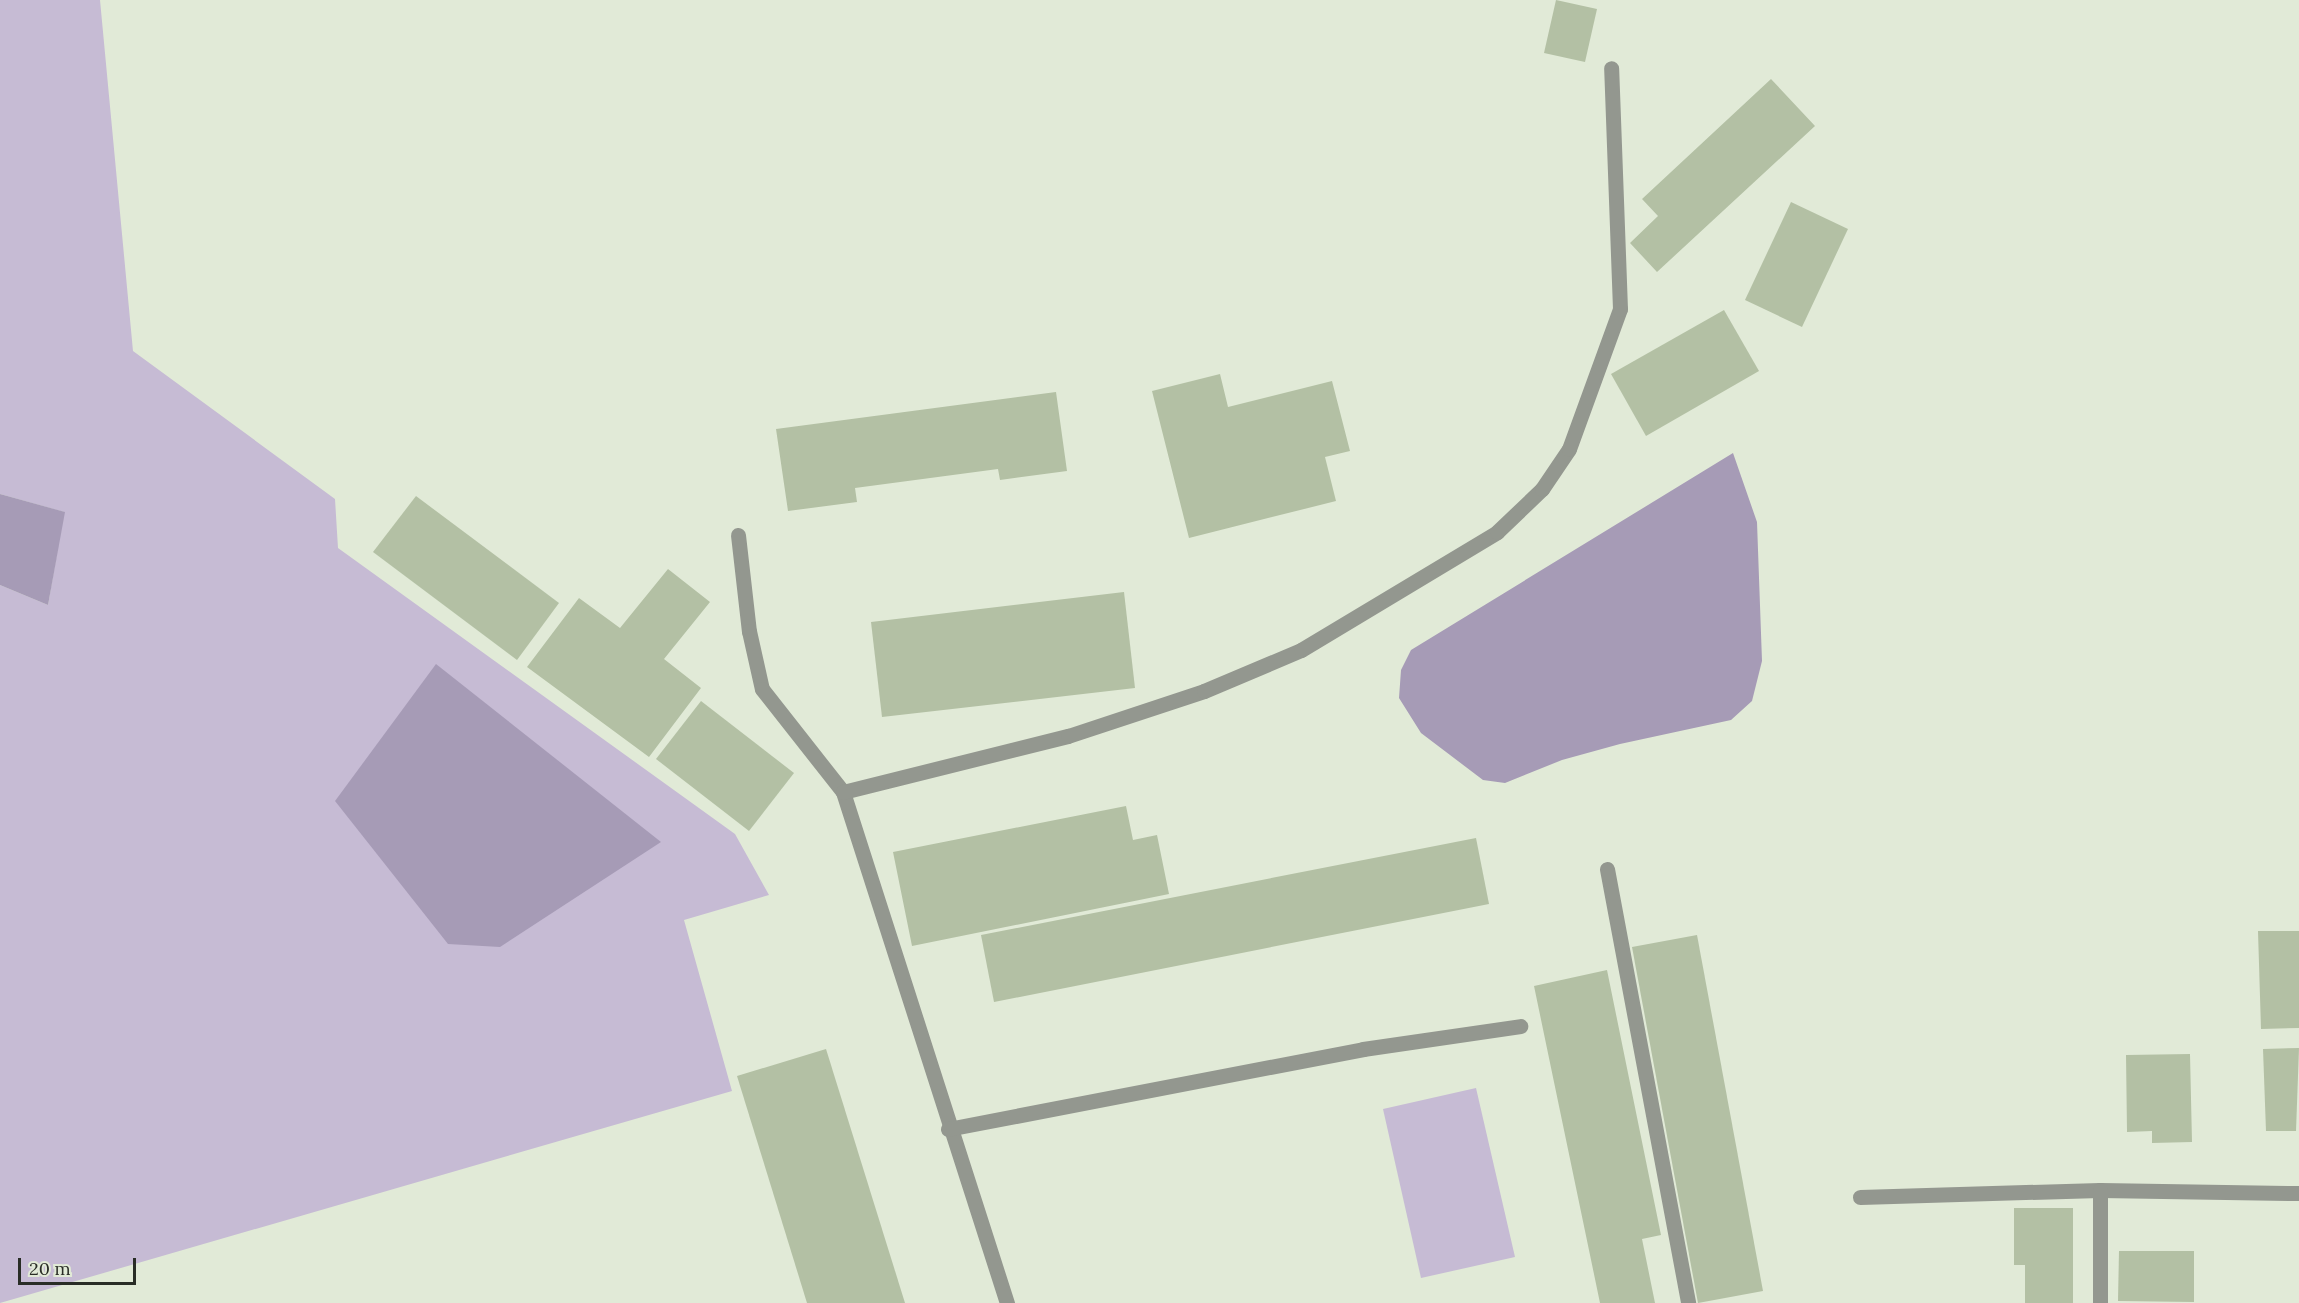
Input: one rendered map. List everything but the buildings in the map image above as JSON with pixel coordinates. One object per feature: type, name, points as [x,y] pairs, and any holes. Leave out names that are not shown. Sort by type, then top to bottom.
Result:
[{"type":"street","points":[[843,792],[1068,736],[1204,691],[1301,650],[1497,532],[1542,489],[1569,449],[1620,309],[1611,68]]},
{"type":"street","points":[[738,535],[748,632],[762,689],[843,792],[948,1129],[1007,1303]]},
{"type":"street","points":[[1607,870],[1688,1303]]},
{"type":"street","points":[[948,1129],[1364,1049],[1520,1026]]},
{"type":"street","points":[[1860,1197],[2100,1190],[2299,1193]]},
{"type":"street","points":[[2100,1190],[2100,1303]]},
{"type":"shaded area","points":[[0,0],[100,0],[133,351],[335,499],[338,548],[735,834],[769,895],[684,920],[732,1091],[0,1303],[0,585],[48,605],[64,512],[0,494]]},
{"type":"shaded area","points":[[1733,453],[1757,522],[1762,661],[1752,701],[1731,720],[1620,744],[1562,760],[1505,783],[1483,780],[1421,733],[1399,698],[1401,670],[1411,650]]},
{"type":"shaded area","points":[[0,494],[65,512],[48,605],[0,585]]},
{"type":"shaded area","points":[[436,664],[661,842],[500,947],[448,944],[335,801]]},
{"type":"shaded area","points":[[1476,1088],[1515,1257],[1421,1278],[1383,1109]]}]
